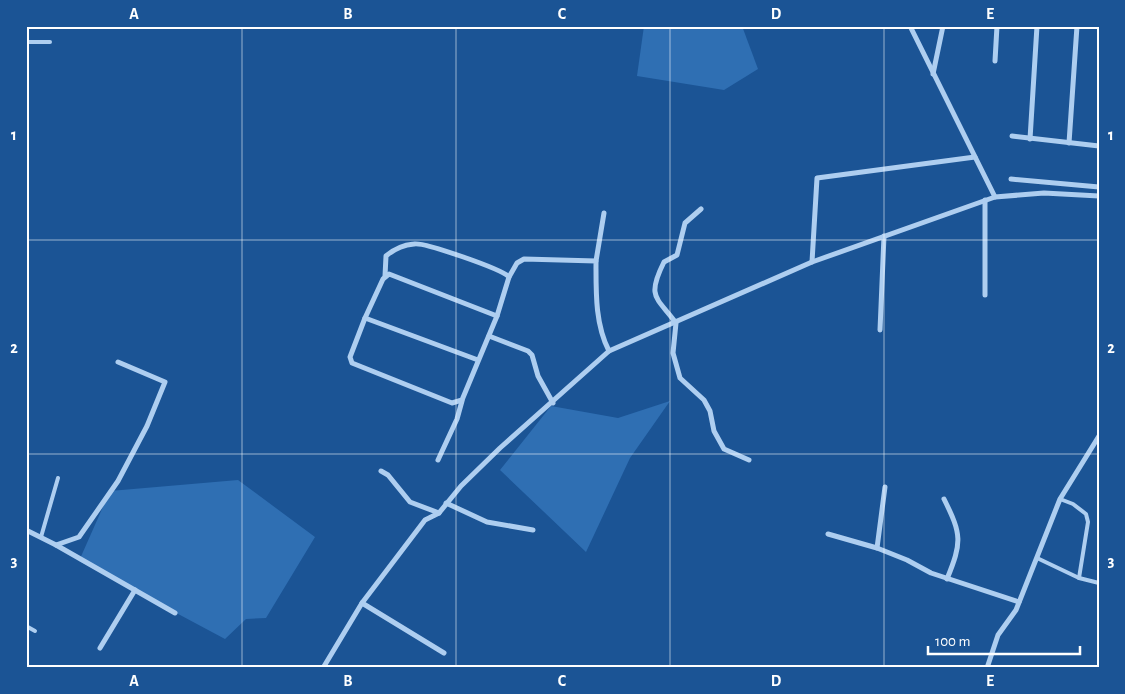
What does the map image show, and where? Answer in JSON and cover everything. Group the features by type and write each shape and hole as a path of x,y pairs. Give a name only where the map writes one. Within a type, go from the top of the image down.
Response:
{"street":[{"path":"910,26 995,196"},
{"path":"933,74 943,26"},
{"path":"995,61 997,26"},
{"path":"1030,140 1037,26"},
{"path":"1069,143 1077,26"},
{"path":"1012,136 1030,140 1099,146"},
{"path":"812,262 817,178 822,175 975,157"},
{"path":"1010,179 1099,186"},
{"path":"323,668 362,602 425,520 439,513 446,503 500,448 553,403 609,351 812,262 995,196 1044,192 1099,196"},
{"path":"985,200 985,295"},
{"path":"701,209 684,223 680,251 677,255 664,262 656,285 656,300 676,323 673,353 680,378 704,400 710,411 714,431 724,449 749,460"},
{"path":"604,213 596,261 596,304 603,339 609,351"},
{"path":"880,330 884,236"},
{"path":"462,400 452,403 352,363 350,357 364,318 385,276 386,256 404,246 415,244 440,249 509,277"},
{"path":"438,460 457,419 462,400 497,316 509,277 517,263 524,260 596,261"},
{"path":"385,276 389,274 497,316"},
{"path":"364,318 478,360"},
{"path":"489,336 528,351 532,355 538,376 553,403"},
{"path":"56,545 79,537 94,518 101,504 118,481 164,386 164,382 118,362"},
{"path":"987,668 998,635 1019,602 1060,499 1099,436"},
{"path":"381,471 388,475 410,502 439,513"},
{"path":"877,548 885,487"},
{"path":"944,499 953,516 960,539 957,554 947,579"},
{"path":"446,503 487,522 533,530"},
{"path":"26,530 175,613"},
{"path":"828,534 877,548 907,560 922,570 1019,602"},
{"path":"100,648 135,590"},
{"path":"362,602 444,653"}],"lane":[{"path":"26,42 50,42"},
{"path":"41,537 58,478"},
{"path":"1060,499 1073,504 1086,514 1088,522 1079,578"},
{"path":"1036,558 1079,578 1099,583"},
{"path":"26,626 35,630"}],"shaded area":[{"path":"644,26 742,26 758,69 724,90 637,76"},
{"path":"670,401 630,458 586,552 500,470 551,406 618,418"},
{"path":"238,480 315,537 266,618 246,619 225,639 79,561 110,491"}]}
